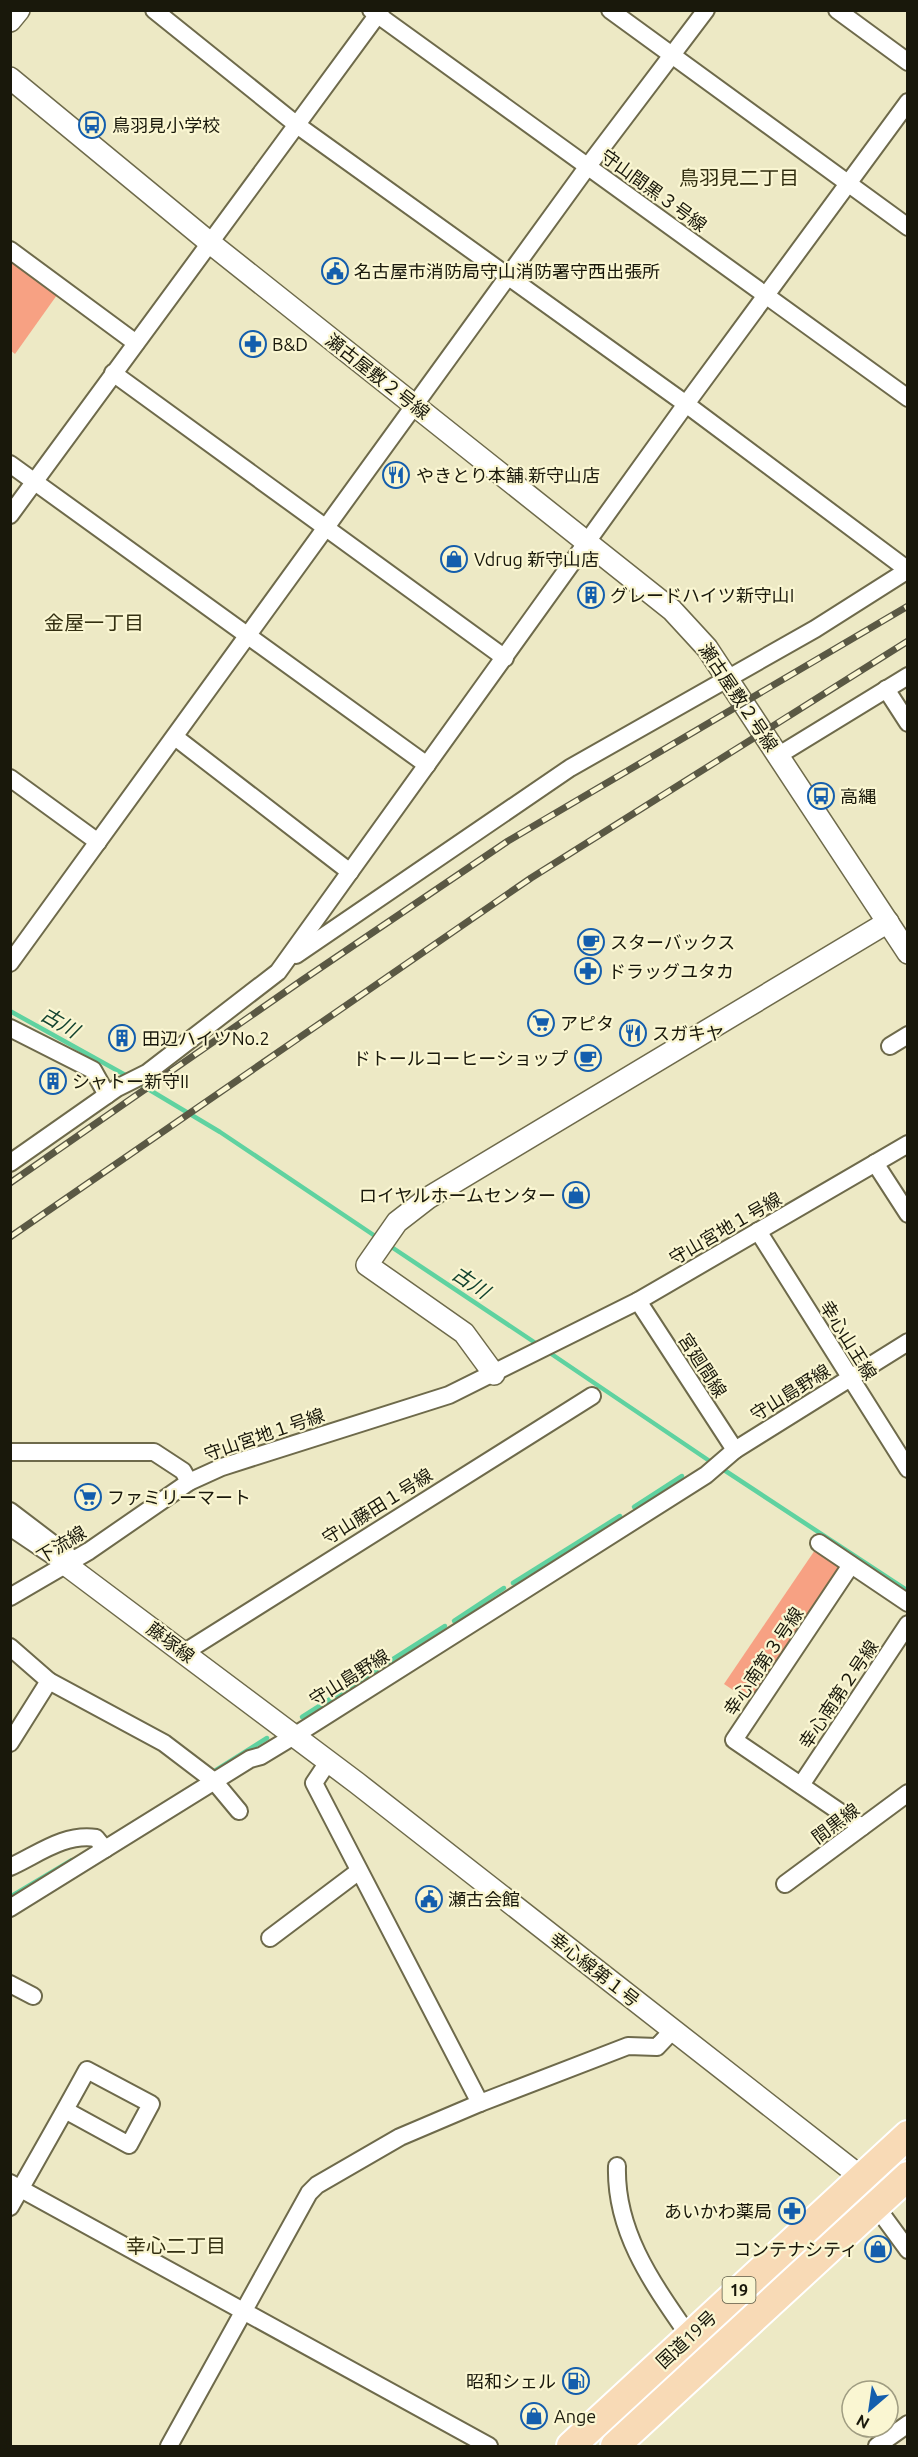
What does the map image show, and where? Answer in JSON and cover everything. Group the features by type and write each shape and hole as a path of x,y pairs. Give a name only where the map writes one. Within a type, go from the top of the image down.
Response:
{"highway":[{"name":"国道19号","path":"571,2446 908,2135"},
{"name":"国道19号","path":"615,2446 908,2176"}],"street":[{"path":"10,21 19,10"},
{"path":"154,10 297,125 686,404 908,570 816,629 727,677 570,768 285,962"},
{"path":"610,10 908,227"},
{"path":"13,956 175,737 588,166 706,10"},
{"path":"837,10 908,62"},
{"path":"10,515 208,242 297,125 376,12"},
{"name":"守山間黒３号線","path":"376,12 908,398"},
{"name":"瀬古屋敷２号線","path":"10,78 208,242 672,610 708,648 908,953"},
{"path":"10,1163 112,1092 149,1071 278,972 686,404 908,102"},
{"path":"10,250 136,342"},
{"path":"113,373 505,658"},
{"path":"10,464 427,765"},
{"path":"778,755 908,676"},
{"path":"886,689 908,723"},
{"path":"175,737 350,872"},
{"path":"10,778 98,842"},
{"path":"494,1374 464,1333 367,1265 397,1222 428,1198 888,922"},
{"path":"10,1028 93,1070 112,1092"},
{"path":"890,1046 908,1035"},
{"name":"守山宮地１号線","path":"10,1452 154,1452 183,1471 189,1482 222,1467 449,1395 638,1300 908,1144"},
{"path":"875,1163 908,1214"},
{"name":"幸心山王線","path":"758,1231 908,1469"},
{"name":"宮廻間線","path":"638,1300 731,1454"},
{"name":"守山島野線","path":"10,1908 214,1780 294,1736 708,1476 731,1454 908,1342"},
{"name":"守山藤田１号線","path":"185,1652 592,1396"},
{"name":"下流線","path":"10,1597 64,1565 189,1482"},
{"path":"10,1511 64,1565"},
{"name":"藤塚線","path":"10,1527 185,1652 328,1762"},
{"path":"10,1538 64,1565"},
{"path":"819,1543 908,1603"},
{"name":"幸心南第３号線","path":"851,1565 734,1740 862,1827"},
{"name":"幸心南第２号線","path":"801,1785 908,1624"},
{"path":"10,1647 49,1681 164,1743 214,1780 239,1811"},
{"path":"10,1743 49,1681"},
{"path":"328,1762 314,1783 480,2103"},
{"name":"幸心線第１号","path":"328,1762 861,2177"},
{"name":"間黒線","path":"785,1884 908,1793"},
{"path":"10,1867 50,1846 73,1839 96,1838 105,1849"},
{"path":"270,1938 359,1871"},
{"path":"10,1984 33,1996"},
{"path":"170,2446 309,2193 317,2185 400,2137 480,2103 628,2046 657,2047 673,2030"},
{"path":"10,2207 16,2186 65,2110 87,2070 151,2104 129,2145 65,2110"},
{"path":"617,2166 616,2184 627,2234 652,2284 689,2336"},
{"path":"861,2177 875,2205 908,2250"},
{"path":"16,2186 489,2446"},
{"path":"877,2446 908,2424"}],"shaded area":[{"path":"10,260 57,295 15,354 10,350"},
{"path":"815,1550 842,1568 751,1702 724,1684"}],"waterway":[{"name":"古川","path":"10,1011 129,1077"},
{"name":"古川","path":"138,1083 220,1132 378,1238"},
{"name":"古川","path":"387,1244 540,1346"},
{"name":"古川","path":"547,1351 714,1464"},
{"name":"古川","path":"721,1468 908,1591"},
{"path":"634,1507 682,1476"},
{"path":"513,1583 620,1516"},
{"path":"454,1621 504,1588"},
{"path":"302,1717 445,1626"},
{"path":"213,1772 267,1738"},
{"path":"10,1897 72,1860"}],"railway":[{"path":"10,1183 508,841 908,606"},
{"path":"10,1237 531,878 908,641"}],"place":[{"name":"鳥羽見小学校","path":"92,125"},
{"name":"名古屋市消防局守山消防署守西出張所","path":"335,271"},
{"name":"B&D","path":"253,344"},
{"name":"やきとり本舗 新守山店","path":"396,475"},
{"name":"Vdrug 新守山店","path":"454,559"},
{"name":"グレードハイツ新守山I","path":"591,595"},
{"name":"高縄","path":"821,796"},
{"name":"スターバックス","path":"591,942"},
{"name":"ドラッグユタカ","path":"588,971"},
{"name":"アピタ","path":"541,1023"},
{"name":"スガキヤ","path":"633,1033"},
{"name":"田辺ハイツNo.2","path":"122,1038"},
{"name":"ドトールコーヒーショップ","path":"588,1058"},
{"name":"シャトー新守II","path":"53,1081"},
{"name":"ロイヤルホームセンター","path":"576,1195"},
{"name":"ファミリーマート","path":"88,1497"},
{"name":"瀬古会館","path":"429,1899"},
{"name":"あいかわ薬局","path":"792,2211"},
{"name":"コンテナシティ","path":"878,2249"},
{"name":"昭和シェル","path":"576,2381"},
{"name":"Ange","path":"534,2416"}],"district":[{"name":"鳥羽見二丁目","path":"739,177"},
{"name":"金屋一丁目","path":"94,622"},
{"name":"幸心二丁目","path":"176,2245"}]}
